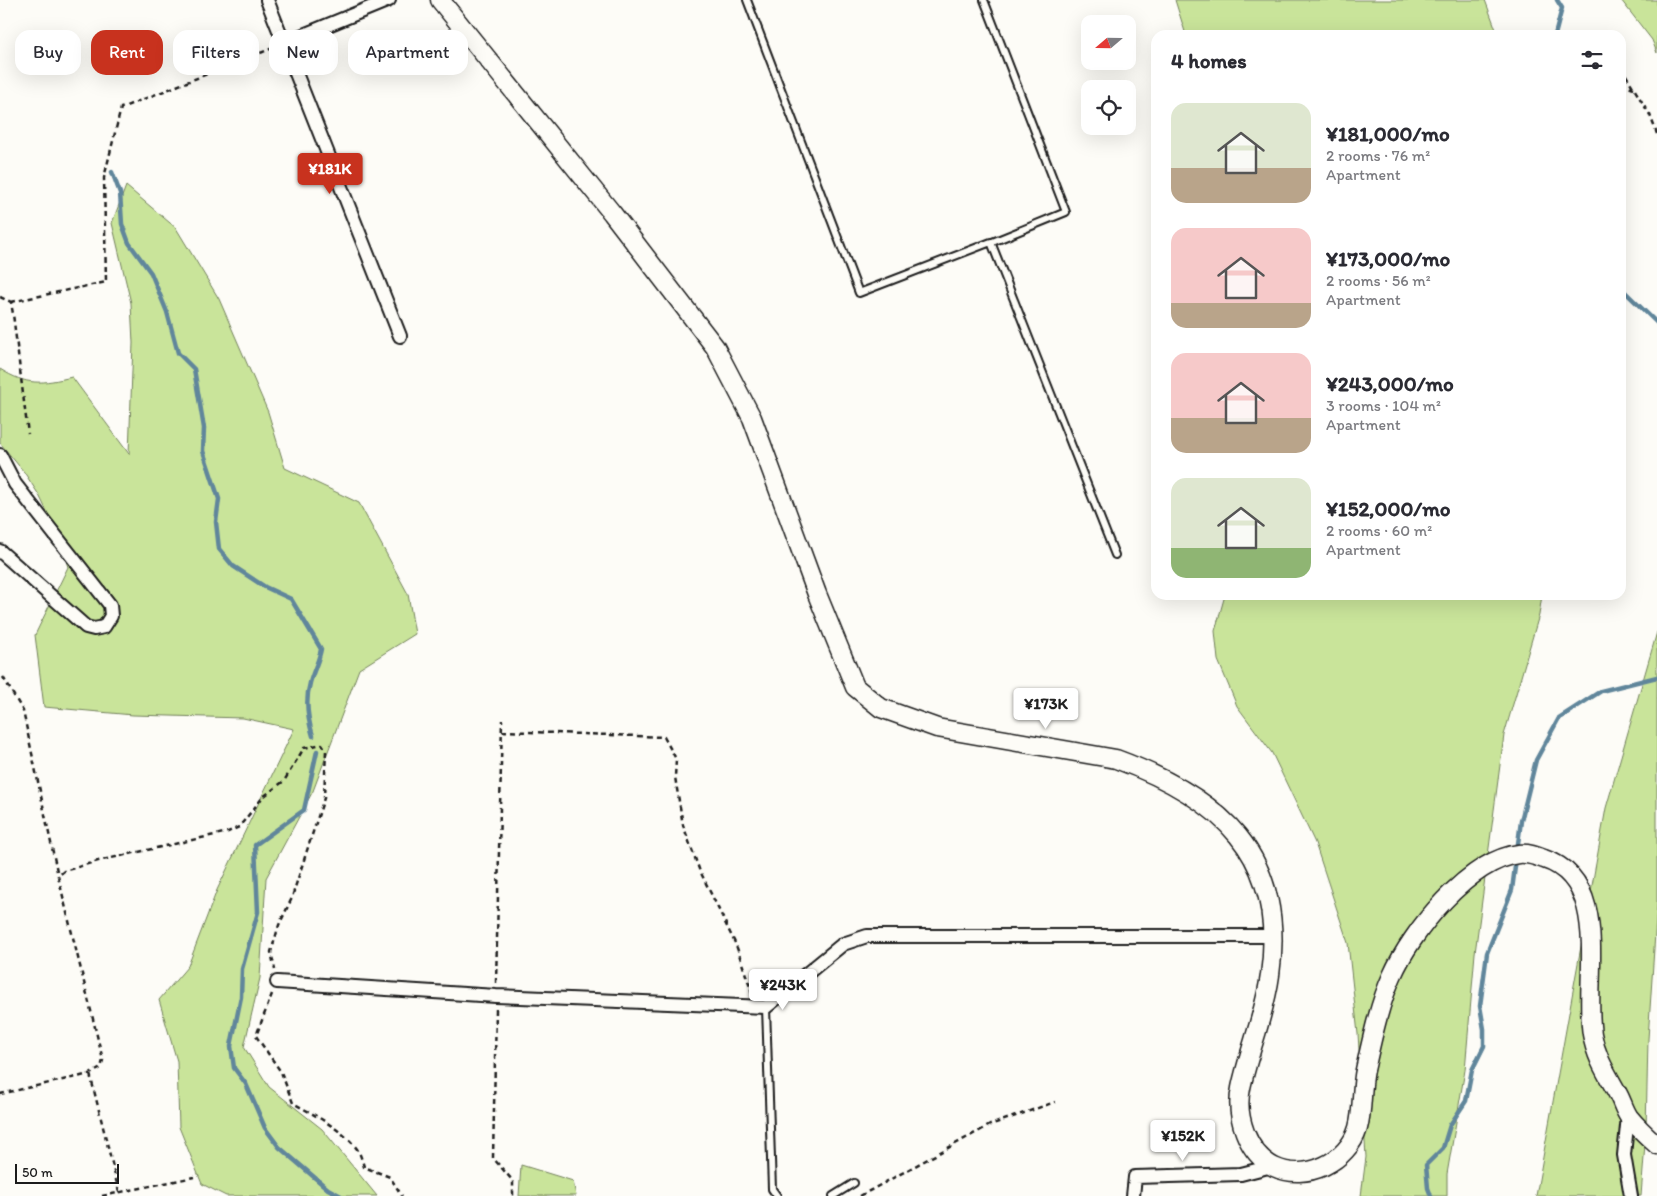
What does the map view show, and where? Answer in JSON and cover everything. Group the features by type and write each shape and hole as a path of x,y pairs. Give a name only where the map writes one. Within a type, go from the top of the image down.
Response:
{"street":[{"path":"267,0 279,30"},
{"path":"316,30 389,0"},
{"path":"440,0 612,213 715,347 752,418 817,594 855,687 881,708 936,728 1116,759 1166,779 1190,793 1222,817 1244,843 1261,874 1266,889 1270,905 1272,936 1271,972 1261,1021 1240,1090 1239,1111 1243,1130 1256,1150 1272,1166 1294,1173 1313,1171 1342,1154 1358,1130 1364,1075 1392,976 1428,919 1456,887 1482,869 1517,854 1557,863 1577,882 1586,905 1591,934 1589,1005 1592,1036 1604,1072 1628,1116 1657,1145"},
{"path":"297,75 400,336"},
{"path":"0,454 14,484 110,605 111,616 104,627 94,629 86,627 0,550"},
{"path":"277,982 496,996 766,1007 843,944 867,936 1272,936"},
{"path":"1628,1116 1624,1155 1631,1196"},
{"path":"1133,1196 1135,1177 1241,1174 1272,1166"}],"lane":[{"path":"747,0 859,293 1066,212 984,0"},
{"path":"990,243 1115,555"},
{"path":"766,1007 772,1189 777,1196"},
{"path":"832,1196 854,1183"}],"path":[{"path":"0,297 11,302 106,282 104,178 121,108 269,49"},
{"path":"1626,74 1650,115 1657,134"},
{"path":"1626,85 1635,88"},
{"path":"11,302 28,434"},
{"path":"0,1094 90,1074 100,1068 103,1060 58,876 23,711 3,677"},
{"path":"502,720 493,1158 513,1181 513,1196"},
{"path":"502,731 664,737 676,759 675,777 683,825 699,869 736,944 752,993 752,1007"},
{"path":"58,876 64,871 98,861 228,832 239,827 263,797 284,781 304,748 322,744 326,750 324,798 291,900 279,925 271,952 277,982 256,1036 281,1072 293,1104 319,1117 349,1141 359,1152 364,1167 390,1177 402,1196"},
{"path":"90,1074 119,1192"},
{"path":"860,1196 990,1125 1055,1102"},
{"path":"102,1196 194,1177"}],"green space":[{"path":"1175,0 1485,0 1496,30 1184,30"},
{"path":"1621,0 1657,0 1657,53 1652,40"},
{"path":"126,186 176,228 219,299 268,412 285,468 359,503 408,594 415,634 359,669 313,791 266,878 260,978 244,1047 269,1087 322,1129 377,1196 226,1196 202,1184 179,1127 177,1061 159,1000 188,966 217,890 294,729 243,718 133,715 44,707 35,635 68,567 55,528 39,495 24,472 0,443 0,369 18,378 35,382 72,377 129,454 133,343 131,303 112,223"},
{"path":"1224,600 1541,600 1539,615 1504,735 1475,953 1465,1070 1447,1174 1447,1196 1361,1196 1366,1157 1358,1034 1348,943 1315,843 1272,753 1237,706 1218,660 1215,631"},
{"path":"1657,632 1657,903 1648,1039 1646,1131 1641,1196 1536,1196 1606,808"},
{"path":"521,1165 573,1181 576,1196 519,1196"}],"waterway":[{"path":"1556,30 1562,8 1557,0"},
{"path":"112,172 120,193 122,224 129,243 151,273 167,312 178,353 194,369 204,428 203,451 219,499 216,522 219,549 233,566 265,587 291,599 321,649 310,683 307,703 313,736"},
{"path":"1626,293 1657,323"},
{"path":"1517,851 1521,821 1536,760 1559,718 1601,691 1657,677"},
{"path":"317,751 304,810 255,845 258,912 242,969 241,997 231,1046 234,1068 246,1084 265,1128 279,1147 328,1189 341,1196"},
{"path":"1431,1196 1428,1188 1426,1165 1443,1148 1450,1125 1466,1101 1472,1070 1484,1046 1484,1029 1480,1006 1487,953 1512,890 1516,859"}]}
